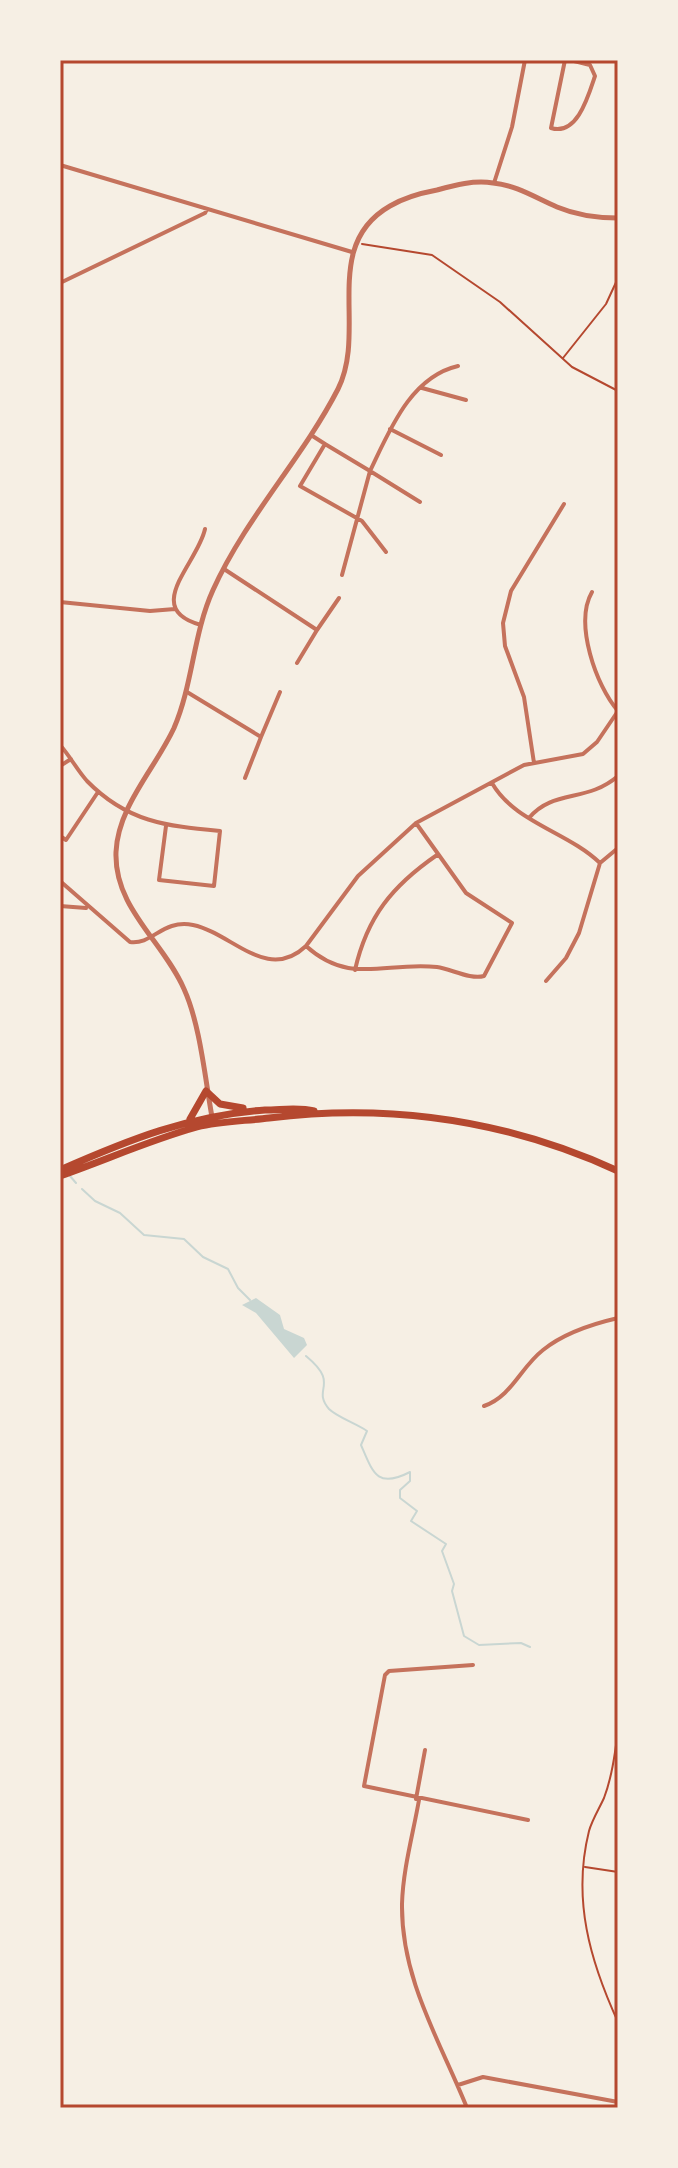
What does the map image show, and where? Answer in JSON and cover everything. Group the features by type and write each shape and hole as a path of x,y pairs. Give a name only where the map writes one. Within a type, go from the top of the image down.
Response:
{"highway":[{"path":"189,1120 206,1091 228,1107 260,1111 379,1111 464,1121 546,1143 618,1171"},
{"path":"60,1173 213,1120 260,1111"},
{"path":"60,1173 141,1135 189,1120 316,1111"}],"street":[{"path":"494,183 512,127 525,60"},
{"path":"567,60 590,65 595,76 576,118 567,129 559,130 551,128 567,60"},
{"path":"60,165 352,252"},
{"path":"213,1120 187,995 174,968 135,916 119,877 116,851 127,811 161,754 187,692 201,625 224,569 257,509 309,434 343,376 348,347 352,252 375,217 402,200 466,184 494,183 569,211 618,218"},
{"path":"60,283 207,209"},
{"path":"342,575 355,517 370,471 390,429 422,388 458,366"},
{"path":"422,388 466,400"},
{"path":"390,429 441,455"},
{"path":"309,434 420,502"},
{"path":"325,444 300,486 355,517 386,552"},
{"path":"534,763 524,697 505,646 503,623 511,591 564,504"},
{"path":"175,609 174,587 199,549 205,529"},
{"path":"224,569 317,630"},
{"path":"60,881 125,941 139,943 172,924 193,925 254,956 273,959 292,957 306,946 358,876 416,823 534,763 569,758 587,751 618,711 599,684 585,626 585,608 592,592"},
{"path":"297,663 339,598"},
{"path":"60,602 150,611 175,609 189,621 201,625"},
{"path":"187,692 261,737"},
{"path":"245,778 280,692"},
{"path":"60,745 98,791 127,811 148,822 166,826 220,831 214,886 159,880 166,826"},
{"path":"60,766 71,759"},
{"path":"529,818 547,803 591,794 618,776"},
{"path":"492,783 529,818 577,842 600,863"},
{"path":"60,836 66,840 98,791"},
{"path":"306,946 327,961 355,970 438,967 484,976 512,923 466,893 416,823"},
{"path":"546,981 566,958 579,933 600,863 618,848"},
{"path":"355,970 370,920 403,883 437,855"},
{"path":"60,906 88,908"},
{"path":"484,1406 501,1398 544,1349 590,1325 618,1318"},
{"path":"473,1665 389,1671 381,1681 364,1786 528,1820"},
{"path":"425,1750 402,1901 405,1945 413,1982 467,2108"},
{"path":"458,2085 483,2077 618,2102"}],"path":[{"path":"357,242 425,253 444,263 500,302 562,359 618,391"},
{"path":"562,359 606,304 618,278"},
{"path":"618,1731 607,1789 590,1828 584,1867 584,1926 600,1987 618,2022"},
{"path":"584,1867 618,1872"}],"shaded area":[{"path":"256,1298 280,1315 284,1329 304,1338 307,1345 294,1358 256,1313 242,1305"}],"waterway":[{"path":"70,1176 76,1183"},
{"path":"82,1189 95,1201 120,1213 144,1235 184,1239 203,1257 228,1269 238,1288 250,1300"},
{"path":"306,1356 322,1374 324,1402 329,1409 367,1431 361,1445 373,1470 390,1479 410,1472 410,1481 400,1490 400,1498 417,1511 411,1521 446,1544 442,1551 454,1584 452,1591 464,1636 479,1645 521,1643 530,1647"}]}
